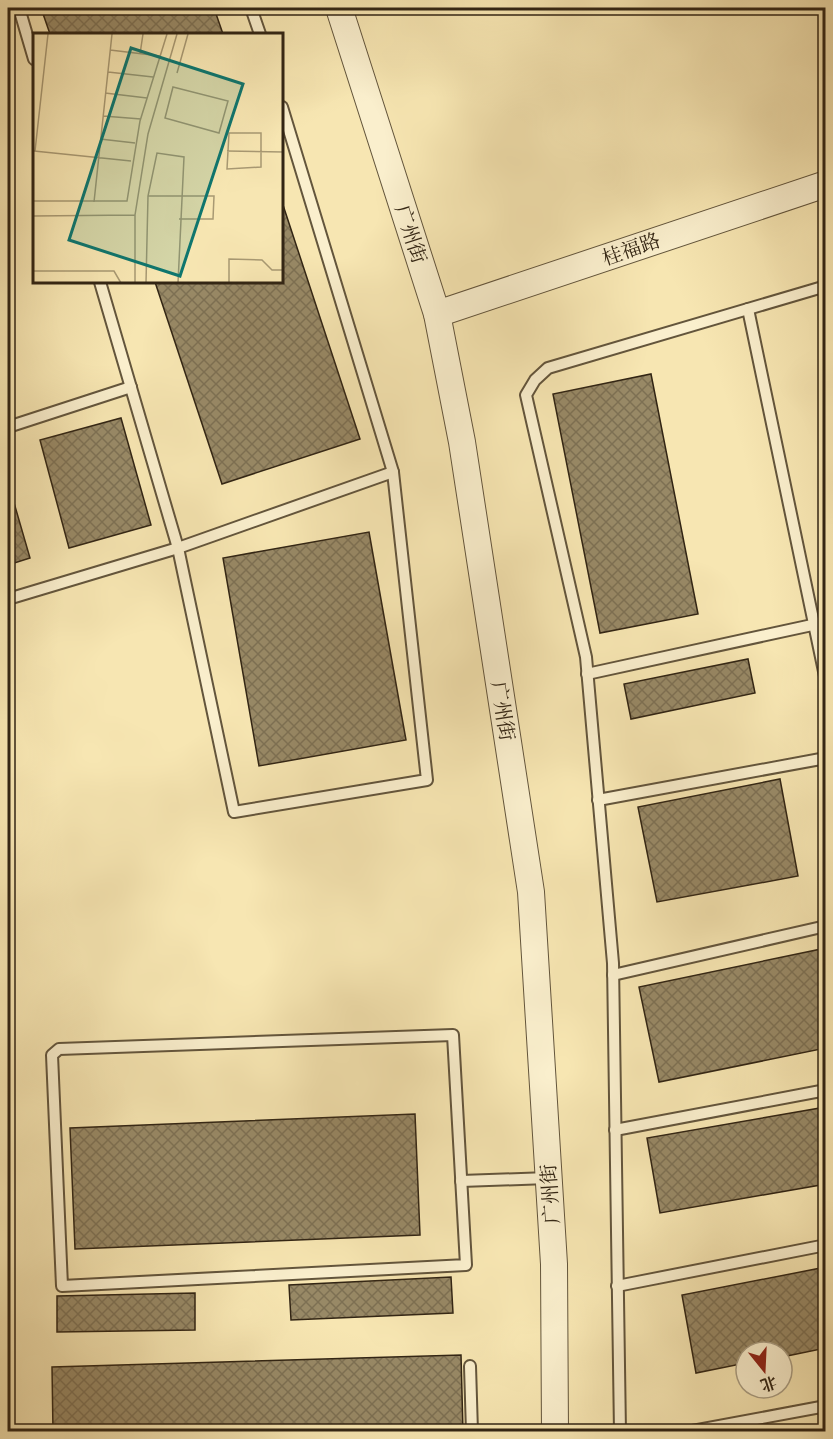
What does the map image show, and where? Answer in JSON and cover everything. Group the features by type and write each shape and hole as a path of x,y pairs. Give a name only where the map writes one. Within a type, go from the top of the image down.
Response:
{"street":[{"name":"广州街","path":"339,8 436,314 462,442 531,892 554,1264 555,1431"},
{"name":"桂福路","path":"436,314 825,184"}],"lane":[{"path":"19,8 33,56"},
{"path":"251,8 260,33"},
{"path":"101,284 178,548 234,812 427,780 393,472 284,115"},
{"path":"620,1431 613,975 586,657 526,395 535,380 548,368 825,286"},
{"path":"748,309 825,681"},
{"path":"8,427 131,387"},
{"path":"8,599 178,548 393,472"},
{"path":"587,674 825,622"},
{"path":"598,800 825,758"},
{"path":"613,975 825,926"},
{"path":"453,1035 461,1181 466,1265 62,1286 51,1055 59,1049 453,1035"},
{"path":"615,1130 825,1090"},
{"path":"461,1181 549,1178"},
{"path":"617,1286 825,1245"},
{"path":"470,1366 472,1431"},
{"path":"687,1431 825,1406"},
{"path":"758,1418 761,1431"}],"building":[{"path":"41,8 214,8 223,33 50,33"},
{"path":"284,208 360,439 222,484 156,284 284,284"},
{"path":"651,374 698,614 600,633 553,394"},
{"path":"121,418 151,525 69,548 40,440"},
{"path":"8,482 30,558 8,565"},
{"path":"369,532 406,740 259,766 223,558"},
{"path":"748,659 755,693 631,719 624,684"},
{"path":"780,779 798,876 657,902 638,807"},
{"path":"826,948 826,1048 659,1082 639,987"},
{"path":"826,1107 826,1184 660,1213 647,1138"},
{"path":"415,1114 420,1235 75,1249 70,1128"},
{"path":"826,1267 826,1348 794,1355 794,1340 734,1340 734,1365 696,1373 682,1295"},
{"path":"451,1277 453,1313 291,1320 289,1285"},
{"path":"195,1293 195,1330 57,1332 57,1296"},
{"path":"461,1355 463,1432 53,1432 52,1367"}]}
